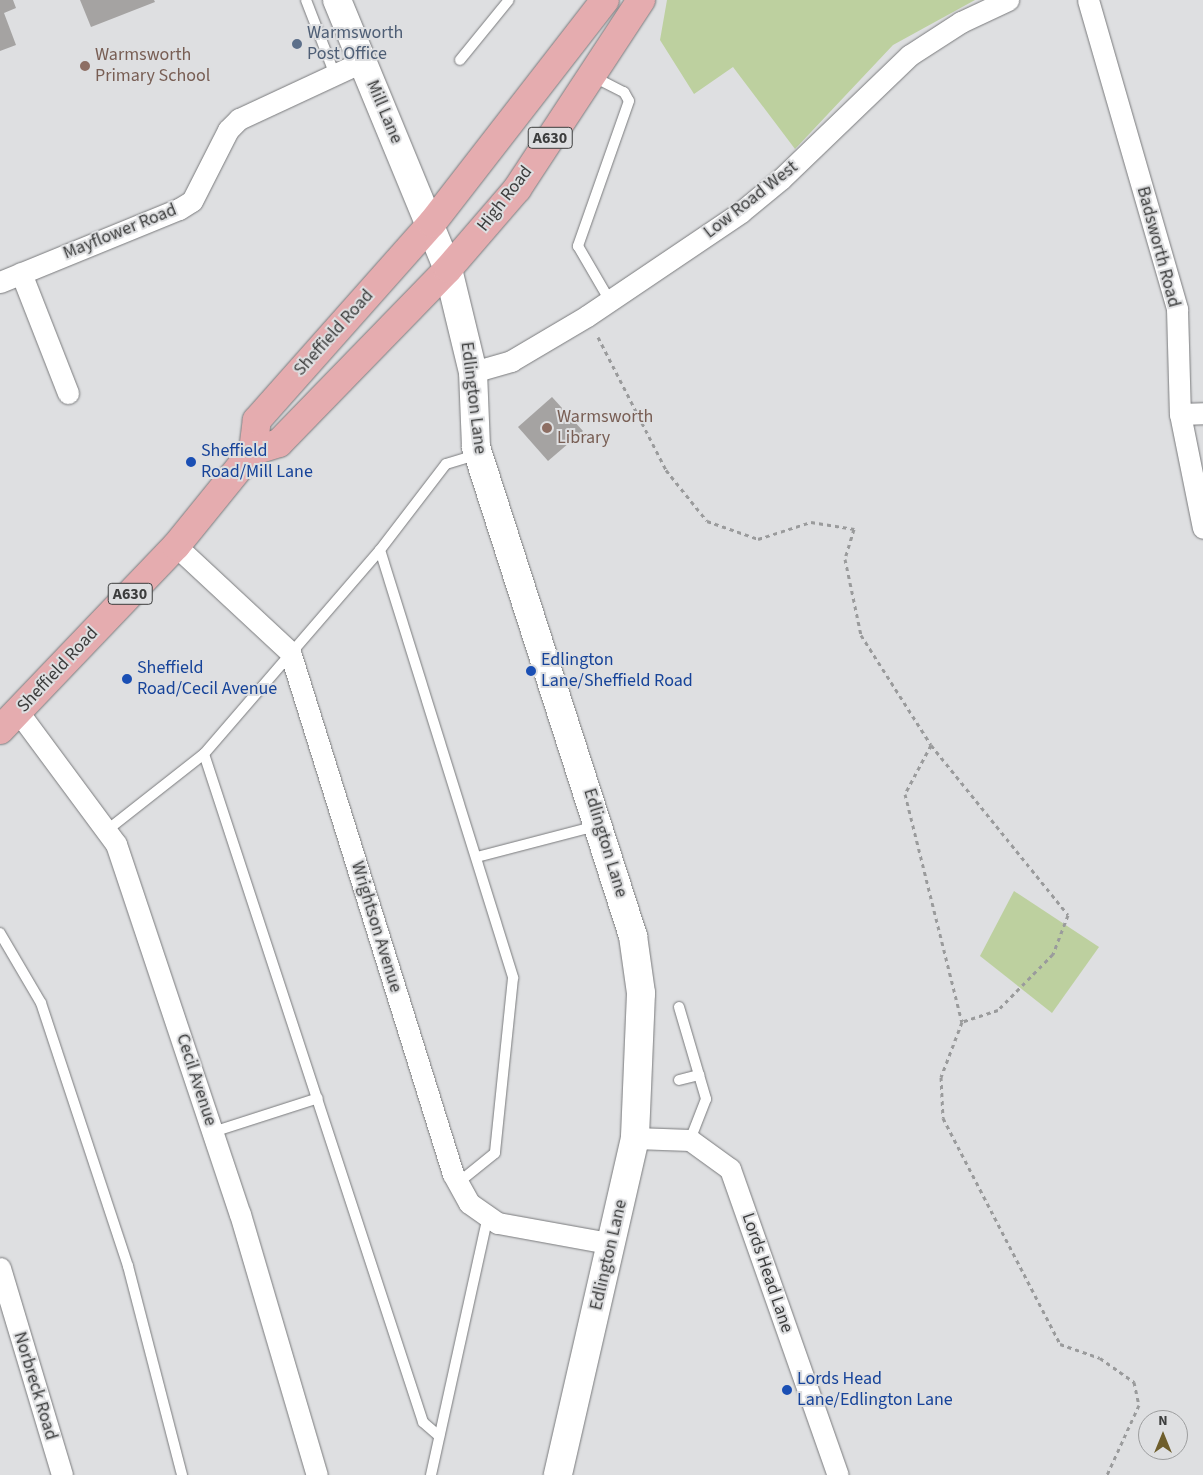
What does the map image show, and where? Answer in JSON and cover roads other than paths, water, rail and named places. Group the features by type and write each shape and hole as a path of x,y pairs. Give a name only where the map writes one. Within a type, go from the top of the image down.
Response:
{"main road":[{"name":"Mill Lane","path":"337,0 432,223"},
{"name":"High Road","path":"448,269 517,189 641,0"},
{"name":"A630","path":"432,223 597,3"},
{"name":"Edlington Lane","path":"432,223 448,269 473,372 478,454 600,825 633,936 641,993 635,1138 613,1244 558,1475"},
{"name":"Sheffield Road","path":"9,721 176,546 253,450 258,420 432,223"},
{"name":"Sheffield Road","path":"253,450 279,443 448,269"}],"street":[{"name":"Low Road West","path":"473,372 511,361 587,316 781,180 877,82 916,50 961,22 1008,0"},
{"name":"Badsworth Road","path":"1088,0 1176,309 1180,414 1203,528"},
{"name":"Mayflower Road","path":"0,282 179,209 192,201 228,130 239,119 362,62"},
{"path":"21,273 68,393"},
{"path":"1180,414 1203,413"},
{"name":"Wrightson Avenue","path":"176,546 290,652 458,1183 469,1203 498,1223 613,1244"},
{"name":"Cecil Avenue","path":"9,721 106,830 132,887 213,1132 317,1475"},
{"path":"635,1138 690,1140"},
{"name":"Lords Head Lane","path":"690,1140 730,1170 838,1475"},
{"name":"Norbreck Road","path":"0,1268 62,1475"}],"lane":[{"path":"306,0 335,75"},
{"path":"460,60 509,0"},
{"path":"591,76 624,92 629,101 578,246 610,300"},
{"path":"106,830 204,754 290,652 380,550 446,464 478,454"},
{"path":"380,550 477,857 513,978 495,1153 458,1183"},
{"path":"204,754 423,1422 440,1436"},
{"path":"477,857 600,825"},
{"path":"0,933 41,1004 128,1266 182,1475"},
{"path":"680,1007 706,1099 690,1140"},
{"path":"679,1080 699,1075"},
{"path":"213,1132 318,1098"},
{"path":"431,1475 488,1216"}],"place":[{"name":"Warmsworth Post Office","path":"297,44"},
{"name":"Warmsworth Primary School","path":"85,66"},
{"name":"Warmsworth Library","path":"547,428"},
{"name":"Sheffield Road/Mill Lane","path":"191,462"},
{"name":"Edlington Lane/Sheffield Road","path":"531,671"},
{"name":"Sheffield Road/Cecil Avenue","path":"127,679"},
{"name":"Lords Head Lane/Edlington Lane","path":"787,1390"}]}
